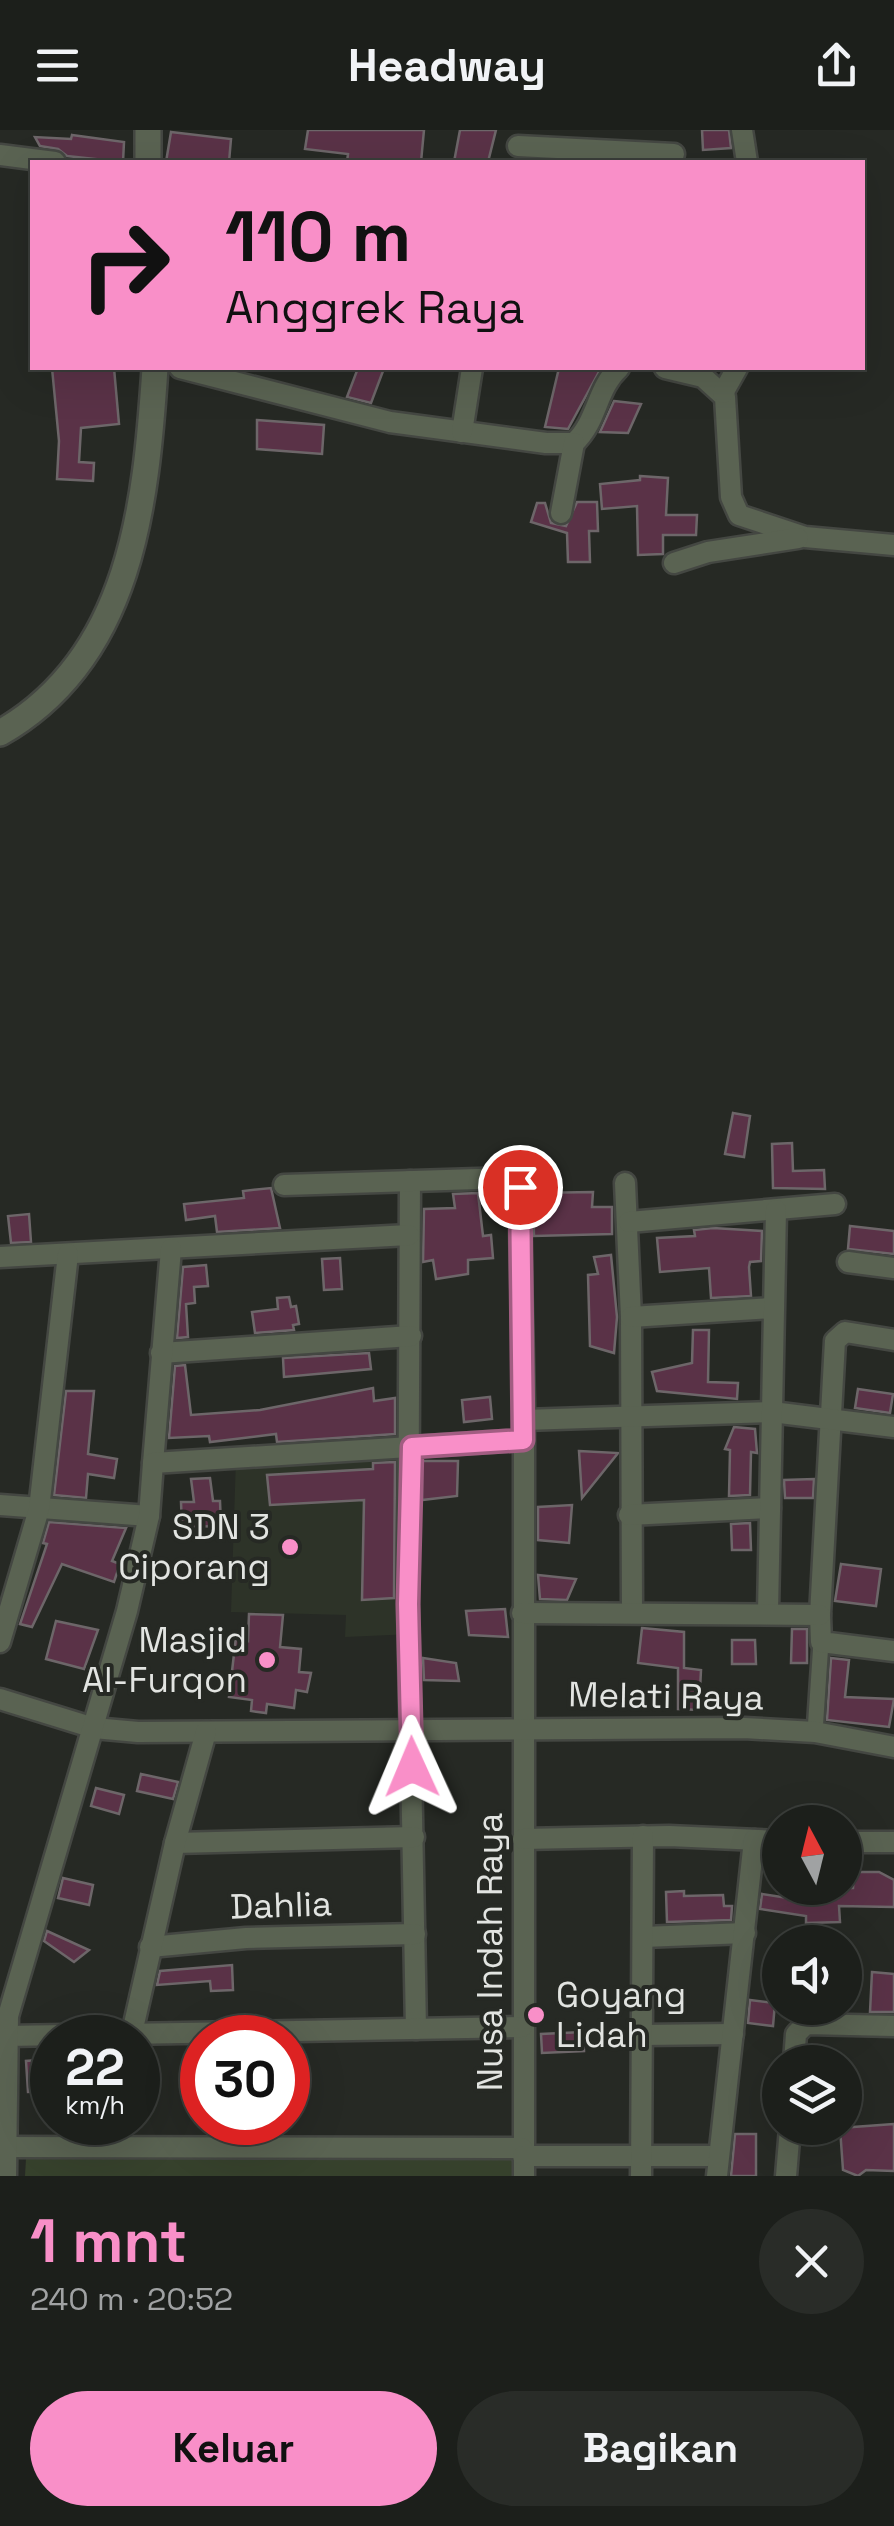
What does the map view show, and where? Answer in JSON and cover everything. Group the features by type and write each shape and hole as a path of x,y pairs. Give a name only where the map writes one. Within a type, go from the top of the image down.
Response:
{"street":[{"path":"148,130 148,160"},
{"path":"742,130 747,160"},
{"path":"517,146 674,154"},
{"path":"0,156 36,160"},
{"path":"0,733 48,696 90,648 113,609 148,470 155,370"},
{"path":"188,370 390,422 574,442"},
{"path":"462,432 472,370"},
{"path":"561,513 574,442 587,431 604,386 617,370"},
{"path":"673,370 703,377 723,393 729,407 734,511 760,525 805,536 894,545"},
{"path":"723,393 736,370"},
{"path":"674,563 708,552 805,536"},
{"name":"Nusa Indah Raya","path":"410,1181 510,1178 520,1187 524,1430 523,2160"},
{"path":"284,1185 410,1181 412,1447 408,1604 416,2029"},
{"path":"626,1183 631,1317 628,1414 632,1612"},
{"path":"629,1222 835,1204"},
{"path":"768,1612 776,1210"},
{"path":"0,1257 410,1235"},
{"path":"6,2176 5,2023 94,1728 148,1516 170,1249"},
{"path":"0,1642 39,1509 68,1254"},
{"path":"848,1262 894,1268"},
{"path":"631,1317 772,1308"},
{"path":"812,1732 821,1642 837,1336 845,1332 894,1340"},
{"path":"160,1353 411,1336"},
{"path":"154,1464 412,1447 628,1414 772,1412 894,1427"},
{"path":"0,1505 148,1516"},
{"path":"629,1514 770,1508"},
{"path":"522,1613 768,1612 820,1616"},
{"path":"821,1642 894,1650"},
{"name":"Melati Raya","path":"0,1698 94,1728 206,1732 522,1726 812,1732 894,1747"},
{"path":"136,2015 175,1843 206,1732"},
{"path":"523,1838 642,1836 762,1840"},
{"path":"641,2165 642,1836"},
{"name":"Dahlia","path":"175,1843 414,1838"},
{"path":"4,2147 718,2166 754,1840"},
{"path":"862,1842 894,1842"},
{"path":"643,1938 745,1933"},
{"name":"Dahlia","path":"150,1947 246,1938 415,1934"},
{"path":"5,2023 30,2025"},
{"path":"795,2045 796,2034 806,2024 894,2026"},
{"path":"160,2034 522,2027"},
{"path":"641,2035 734,2034"},
{"path":"786,2176 789,2145"}],"shaded area":[{"path":"413,1447 413,1634 345,1637 346,1615 231,1612 236,1458"}],"green space":[{"path":"514,2155 513,2176 25,2176 26,2158"}],"building":[{"path":"308,130 424,130 421,160 347,160 348,154 305,149"},
{"path":"460,130 496,130 488,160 454,160"},
{"path":"702,130 729,130 731,148 703,150"},
{"path":"171,132 231,139 229,160 166,160"},
{"path":"72,135 124,142 123,160 67,156 58,149 40,146 35,137 71,139"},
{"path":"52,370 114,370 119,424 81,428 79,462 94,463 93,481 57,479 59,441"},
{"path":"357,370 383,371 371,403 347,397"},
{"path":"559,370 600,370 568,429 545,427"},
{"path":"614,401 641,404 628,433 600,432"},
{"path":"257,420 324,425 322,454 257,449"},
{"path":"640,476 668,478 666,515 697,515 696,535 663,535 663,554 638,555 637,506 602,509 600,484 640,480"},
{"path":"577,502 597,502 598,531 589,531 590,562 568,562 567,533 531,522 537,503 545,503 551,523 566,526"},
{"path":"733,1113 750,1116 744,1157 725,1154"},
{"path":"792,1143 793,1171 824,1170 825,1189 773,1188 772,1144"},
{"path":"271,1188 280,1228 217,1232 215,1216 186,1220 184,1204 244,1198 243,1191"},
{"path":"593,1192 592,1207 612,1207 612,1234 534,1236 533,1193"},
{"path":"478,1193 483,1236 491,1235 493,1258 468,1260 468,1274 436,1279 433,1260 423,1262 424,1209 455,1208 453,1194"},
{"path":"29,1214 31,1242 11,1243 8,1216"},
{"path":"850,1226 894,1231 894,1254 848,1249"},
{"path":"694,1230 762,1231 761,1261 750,1262 749,1267 751,1296 711,1298 709,1268 660,1272 657,1238 695,1236"},
{"path":"611,1255 617,1317 614,1353 590,1346 588,1275 598,1274 594,1257"},
{"path":"340,1258 342,1289 324,1290 322,1259"},
{"path":"206,1265 208,1286 194,1287 195,1303 186,1304 188,1337 177,1338 183,1267"},
{"path":"289,1297 291,1307 296,1306 299,1324 293,1325 294,1330 255,1333 252,1312 278,1309 277,1298"},
{"path":"693,1330 709,1330 708,1382 738,1383 737,1399 657,1391 652,1372 692,1363"},
{"path":"369,1353 371,1369 284,1377 283,1358"},
{"path":"185,1365 191,1415 260,1410 373,1388 374,1401 395,1398 395,1434 277,1442 276,1434 210,1442 209,1436 169,1438 175,1366"},
{"path":"858,1389 893,1394 890,1413 855,1408"},
{"path":"66,1391 94,1391 88,1454 117,1459 114,1478 88,1474 86,1498 54,1495"},
{"path":"490,1397 492,1419 464,1422 462,1400"},
{"path":"734,1427 755,1429 757,1453 751,1452 750,1495 729,1496 730,1450 725,1449"},
{"path":"579,1451 618,1453 582,1498"},
{"path":"422,1461 458,1461 457,1496 422,1500"},
{"path":"395,1462 394,1598 362,1600 364,1500 270,1505 267,1475 373,1469 373,1463"},
{"path":"210,1478 213,1501 220,1501 221,1526 182,1527 181,1502 194,1502 191,1479"},
{"path":"814,1479 813,1498 785,1498 784,1480"},
{"path":"572,1505 569,1543 538,1540 538,1507"},
{"path":"49,1522 126,1528 112,1561 120,1564 114,1582 62,1564 32,1627 20,1624 47,1544 43,1543"},
{"path":"750,1523 751,1550 732,1550 731,1524"},
{"path":"841,1564 881,1569 876,1606 835,1601"},
{"path":"538,1575 576,1579 567,1600 540,1599"},
{"path":"505,1609 508,1637 469,1635 466,1611"},
{"name":"Masjid Al-Furqon","path":"249,1614 283,1615 280,1647 301,1649 299,1672 311,1673 307,1692 296,1690 294,1708 267,1704 266,1713 251,1711 252,1700 229,1697 236,1637 248,1641"},
{"path":"56,1621 98,1630 84,1669 46,1659"},
{"path":"642,1628 684,1632 684,1668 701,1670 699,1710 678,1709 678,1668 638,1663"},
{"path":"792,1629 807,1629 807,1663 791,1663"},
{"path":"732,1640 755,1640 756,1664 732,1664"},
{"path":"423,1658 456,1663 459,1681 424,1680"},
{"path":"831,1658 849,1660 845,1697 894,1699 889,1727 827,1720"},
{"path":"141,1774 178,1782 173,1799 137,1791"},
{"path":"96,1788 124,1795 119,1814 91,1806"},
{"path":"862,1872 879,1872 894,1880 894,1907 839,1906 840,1922 806,1923 806,1916 760,1909 762,1894 762,1905 862,1905"},
{"path":"63,1878 93,1885 89,1905 58,1898"},
{"path":"684,1891 684,1896 723,1895 724,1906 732,1906 731,1920 667,1922 666,1892"},
{"path":"47,1931 89,1950 74,1962 44,1941"},
{"path":"232,1965 233,1990 211,1991 210,1981 157,1985 160,1971"},
{"path":"872,1972 894,1974 894,2012 870,2012"},
{"path":"750,2000 762,2001 762,2025 748,2023"},
{"path":"583,2032 584,2051 542,2053 541,2034"},
{"path":"26,2061 30,2061 30,2092 28,2092"},
{"path":"894,2124 894,2171 866,2170 858,2176 843,2170 841,2145 862,2145 862,2126"},
{"path":"735,2134 756,2134 756,2176 731,2176"}],"place":[{"name":"SDN 3 Ciporang","path":"290,1547"},
{"name":"Masjid Al-Furqon","path":"267,1660"},
{"name":"Goyang Lidah","path":"536,2015"}],"route":[{"path":"412,1767 408,1604 412,1447 523,1440 520,1187"}]}
